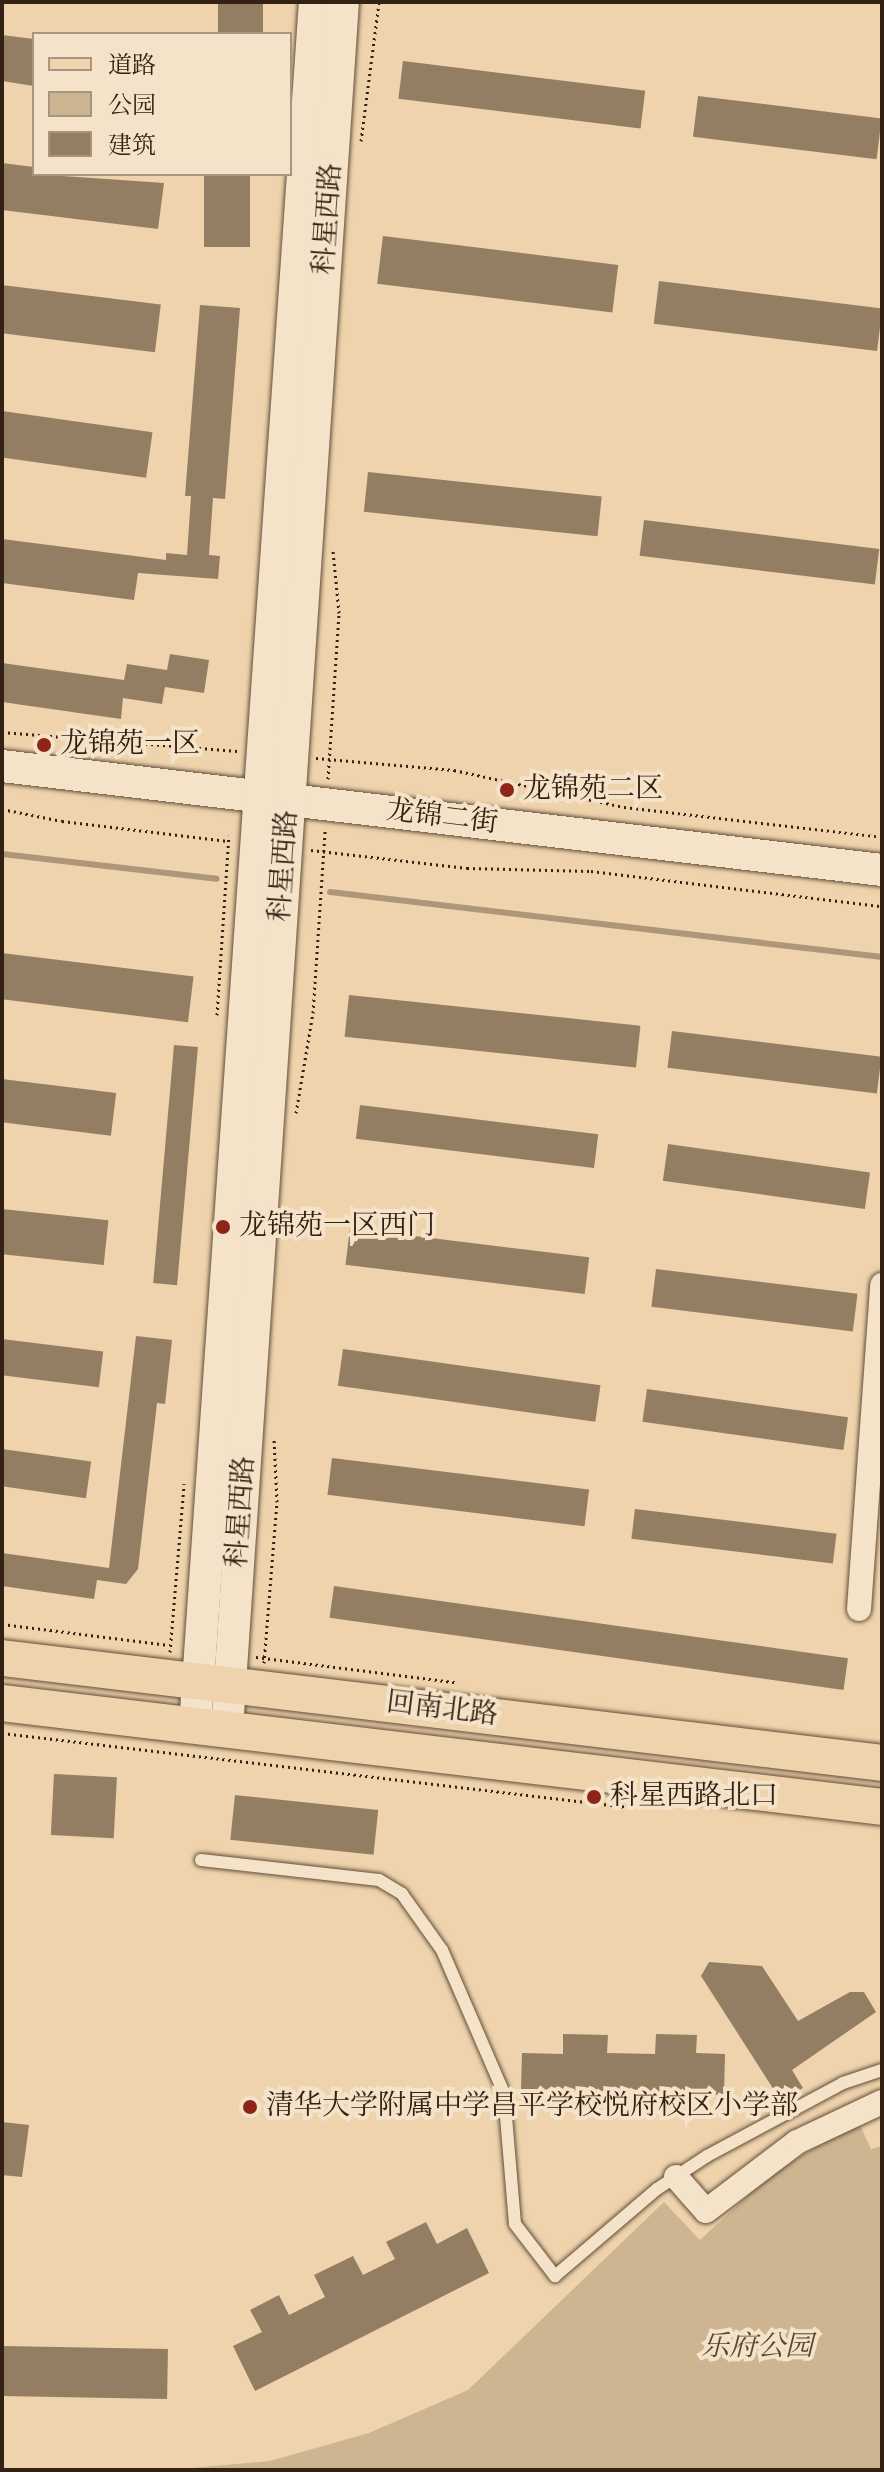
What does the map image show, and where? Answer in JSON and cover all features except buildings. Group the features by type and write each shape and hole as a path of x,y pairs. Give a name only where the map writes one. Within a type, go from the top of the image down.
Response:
{"main road":[{"name":"回南北路","path":"2,1658 882,1763"},
{"name":"回南北路","path":"2,1703 882,1807"}],"street":[{"name":"科星西路","path":"278,755 315,2"},
{"name":"科星西路","path":"211,1728 278,755 343,2"},
{"name":"龙锦二街","path":"2,766 882,870"},
{"path":"859,1609 882,1285"},
{"path":"676,2177 706,2211 797,2142 882,2102"}],"lane":[{"path":"201,1860 379,1880 402,1894 442,1950 504,2093 515,2224 555,2276 676,2177 797,2107 882,2070"}],"path":[{"path":"2,732 454,770 624,807 882,837"},
{"path":"2,809 62,821 467,868 591,871 882,906"},
{"path":"2,1624 122,1639"},
{"path":"2,1733 641,1808"}],"green space":[{"name":"乐府公园","path":"858,2121 871,2149 882,2146 882,2470 169,2470 270,2461 369,2433 468,2390 664,2202 700,2240 769,2176"}],"waterway":[{"path":"2,854 217,879"},
{"path":"330,892 882,957"}],"place":[{"name":"龙锦苑一区","path":"44,745"},
{"name":"龙锦苑二区","path":"507,790"},
{"name":"龙锦苑一区西门","path":"223,1227"},
{"name":"科星西路北口","path":"594,1797"},
{"name":"清华大学附属中学昌平学校悦府校区小学部","path":"250,2107"}]}
